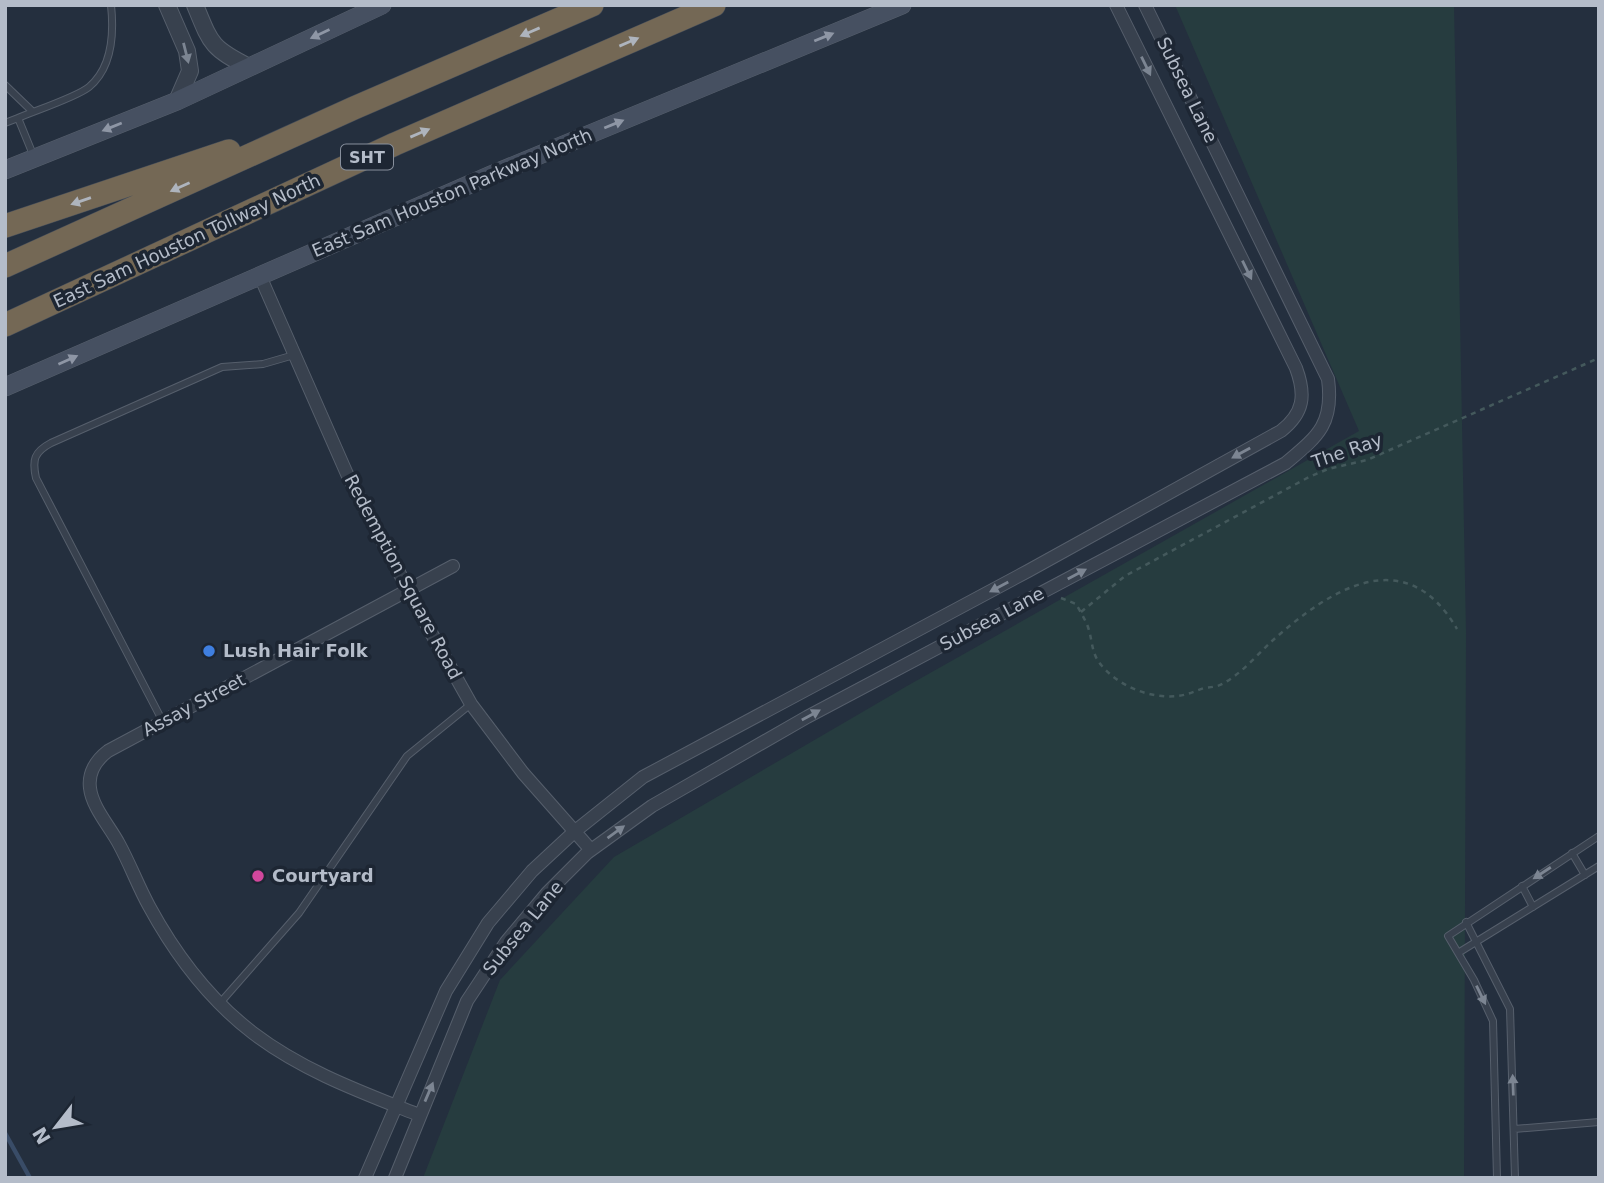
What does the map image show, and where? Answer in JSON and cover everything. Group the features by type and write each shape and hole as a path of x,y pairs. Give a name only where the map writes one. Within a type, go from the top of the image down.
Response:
{"highway":[{"path":"5,266 354,108 592,5"},
{"name":"East Sam Houston Tollway North","path":"12,323 382,150 714,5"},
{"path":"5,226 354,108"}],"main road":[{"path":"5,170 177,101 382,5"},
{"name":"East Sam Houston Parkway North","path":"5,387 491,175 902,5"}],"street":[{"path":"167,5 187,51 190,71 177,101"},
{"path":"195,5 209,38 220,52 249,67"},
{"name":"Subsea Lane","path":"365,1178 446,991 488,923 532,872 574,832 643,777 1028,571 1282,432 1294,422 1303,394 1296,368 1116,5"},
{"name":"Subsea Lane","path":"395,1178 467,1001 506,942 547,893 591,850 664,799 807,717 1286,463 1316,438 1327,416 1331,396 1328,379 1145,5"},
{"name":"Redemption Square Road","path":"260,276 343,464 471,705 523,773 591,850"},
{"name":"Assay Street","path":"220,1003 190,968 149,907 91,794 92,771 102,755 453,566"},
{"path":"220,1003 251,1032 292,1060 419,1115"}],"lane":[{"path":"5,122 88,88 102,72 113,43 111,5"},
{"path":"5,85 33,112"},
{"path":"18,118 34,159"},
{"path":"163,722 36,478 34,458 51,443 222,367 262,364 294,355"},
{"path":"220,1003 299,913 407,756 471,705"},
{"path":"1497,1178 1493,1020 1448,936 1599,836"},
{"path":"1572,853 1584,875"},
{"path":"1458,953 1599,866"},
{"path":"1521,886 1534,907"},
{"path":"1466,922 1510,1009 1515,1178"},
{"path":"1496,1125 1514,1127 1599,1122"}],"path":[{"name":"The Ray","path":"1080,612 1125,576 1309,477 1328,469 1367,460 1599,358"},
{"path":"1038,594 1068,599 1076,604 1087,626 1093,654 1099,664 1132,688 1161,696 1178,696 1226,683 1311,610 1362,583 1399,582 1423,591 1433,597 1457,629"}],"green space":[{"path":"1175,5 1454,5 1466,633 1464,1178 423,1178 500,980 614,857 907,686 1359,431"}],"waterway":[{"path":"5,1133 30,1178"}],"place":[{"name":"Lush Hair Folk","path":"209,651"},
{"name":"Courtyard","path":"258,876"}]}
